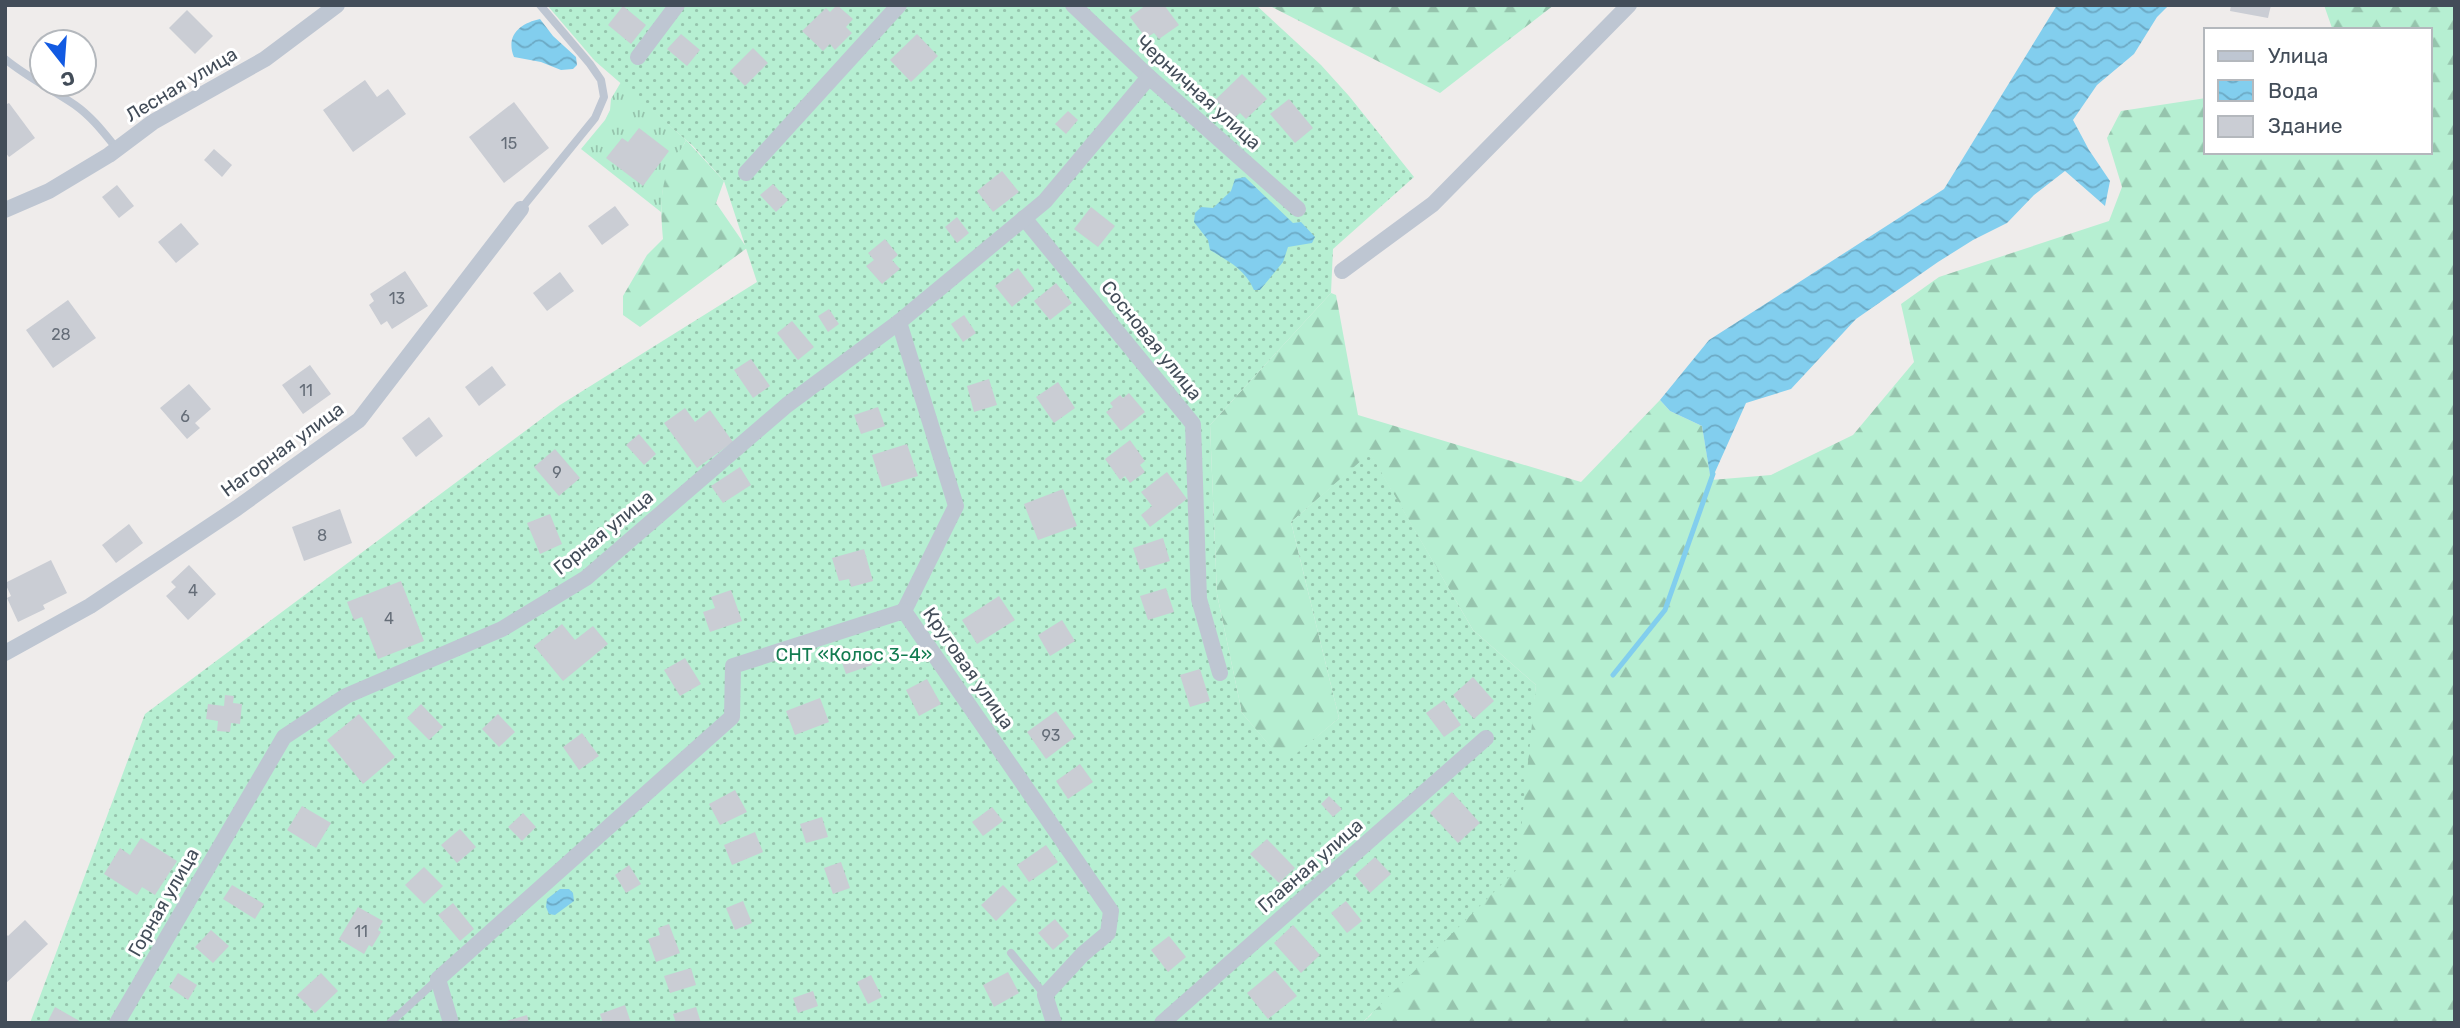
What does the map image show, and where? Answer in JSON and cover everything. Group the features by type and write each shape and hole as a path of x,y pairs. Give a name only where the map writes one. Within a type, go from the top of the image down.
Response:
{"street":[{"name":"Лесная улица","path":"5,210 49,191 117,149 153,122 265,59 337,5"},
{"path":"638,57 677,5"},
{"path":"746,173 899,5"},
{"name":"Черничная улица","path":"1073,5 1149,77 1298,209"},
{"path":"1342,271 1433,204 1629,5"},
{"name":"Горная улица","path":"117,1023 284,737 346,696 502,629 586,578 787,405 899,322 1045,201 1149,77"},
{"name":"Нагорная улица","path":"5,653 90,606 237,508 359,420 521,209"},
{"name":"Сосновая улица","path":"1024,218 1193,424 1199,599 1220,673"},
{"path":"899,322 956,506 904,611"},
{"name":"Круговая улица","path":"438,979 732,717 733,666 904,611 1111,911 1108,933 1083,954 1045,995"},
{"name":"Главная улица","path":"1162,1023 1486,738"},
{"path":"438,979 451,1023"},
{"path":"1045,995 1054,1023"}],"lane":[{"path":"521,209 595,118 604,97 601,80 596,72 540,5"},
{"path":"5,59 37,83 76,106 99,126 117,149"},
{"path":"1011,953 1045,995"},
{"path":"390,1023 438,979"}],"green space":[{"name":"СНТ «Колос 3-4»","path":"547,5 1256,5 1321,65 1414,177 1333,249 1331,293 1210,425 1217,594 1242,713 1285,763 1339,718 1291,522 1370,453 1473,630 1536,685 1517,869 1362,1023 30,1023 145,714 560,405 757,282 724,181 693,146 595,61"},
{"path":"1268,5 1554,5 1440,93"},
{"path":"2324,5 2455,5 2455,1023 1362,1023 1371,1015 1530,729 1536,685 1473,630 1370,454 1291,522 1339,718 1285,764 1242,713 1217,594 1210,425 1331,293 1336,295 1358,415 1581,482 1660,400 1670,411 1702,426 1711,480 1771,475 1853,435 1914,362 1901,304 1939,277 2109,221 2122,187 2107,138 2121,111 2204,98 2204,154 2432,154 2432,28 2332,28"},
{"path":"621,82 686,140 663,188 661,212 581,149 605,120 611,99"},
{"path":"686,140 724,181 716,203 747,248 640,327 623,315 623,296 647,255 663,239 661,212 666,176"}],"water":[{"path":"2057,5 2169,5 2157,17 2134,54 2097,85 2073,120 2110,181 2105,206 2065,171 2034,195 2007,223 1938,262 1856,319 1791,389 1746,403 1711,481 1702,426 1670,411 1660,400 1709,340 1944,189"},
{"path":"540,19 553,36 576,57 577,65 573,69 561,70 541,62 514,57 512,42 516,31"},
{"path":"1245,177 1293,223 1301,222 1315,237 1312,243 1288,247 1283,262 1260,290 1254,290 1241,271 1210,250 1208,240 1194,222 1195,213 1201,207 1213,208 1231,191 1235,179"},
{"path":"560,889 569,889 573,893 574,901 555,915 549,914 547,899"}],"building":[{"path":"837,5 853,19 846,27 852,33 835,50 830,44 823,51 802,31 826,8 830,12"},
{"path":"1146,5 1164,5 1179,25 1159,39 1154,33 1146,38 1130,17"},
{"path":"2231,5 2271,5 2268,18 2230,11"},
{"path":"623,6 646,25 631,44 608,25"},
{"path":"187,10 213,36 195,54 169,28"},
{"path":"681,34 700,50 687,66 667,49"},
{"path":"917,34 938,56 911,82 890,60"},
{"path":"753,48 768,63 745,86 730,71"},
{"path":"1242,74 1267,99 1246,119 1240,113 1234,118 1215,100"},
{"path":"365,80 377,97 388,89 406,114 353,152 323,110"},
{"path":"1289,99 1313,128 1295,143 1270,114"},
{"path":"514,102 549,148 504,183 469,137"},
{"path":"9,103 35,138 9,157 5,152 5,105"},
{"path":"1068,111 1078,120 1066,134 1055,124"},
{"path":"639,128 669,151 643,186 606,158 622,138 628,142"},
{"path":"214,149 232,165 222,177 204,160"},
{"path":"1002,171 1019,192 993,212 977,191"},
{"path":"773,184 788,200 776,212 760,195"},
{"path":"117,185 134,206 119,218 102,197"},
{"path":"615,206 629,225 602,245 588,226"},
{"path":"1091,207 1115,226 1098,247 1074,229"},
{"path":"957,217 969,233 957,243 945,227"},
{"path":"181,223 199,244 176,263 158,242"},
{"path":"885,239 898,255 892,260 900,269 882,284 866,266 874,260 868,253"},
{"path":"1018,268 1034,289 1012,307 995,286"},
{"path":"405,271 428,306 392,329 387,321 381,325 369,305 374,301 370,294"},
{"path":"560,272 574,291 547,311 533,293"},
{"path":"1056,283 1072,303 1050,320 1034,301"},
{"path":"68,300 96,338 53,368 26,330"},
{"path":"829,309 839,324 828,332 818,316"},
{"path":"964,315 976,333 963,342 951,324"},
{"path":"792,321 814,347 798,360 777,333"},
{"path":"751,359 770,386 753,398 734,370"},
{"path":"310,365 331,394 303,414 282,385"},
{"path":"492,366 506,385 479,406 465,387"},
{"path":"989,379 997,405 974,412 967,386"},
{"path":"1058,382 1075,408 1054,423 1036,397"},
{"path":"189,384 211,409 195,423 200,428 187,439 160,408"},
{"path":"1129,393 1145,412 1121,431 1106,412 1113,407 1110,403 1120,395 1123,398"},
{"path":"878,407 885,426 861,434 854,415"},
{"path":"685,408 695,422 710,410 733,442 697,468 664,423"},
{"path":"429,417 443,436 416,457 402,438"},
{"path":"639,434 656,454 644,465 626,445"},
{"path":"1130,440 1145,461 1140,465 1145,472 1130,483 1125,476 1120,480 1105,459"},
{"path":"907,444 918,476 882,487 872,455"},
{"path":"555,449 580,478 559,496 534,467"},
{"path":"740,467 751,485 723,503 711,486"},
{"path":"1167,472 1187,499 1150,527 1141,515 1152,506 1141,492"},
{"path":"1063,489 1077,526 1038,540 1024,504"},
{"path":"340,509 352,543 304,561 292,527"},
{"path":"550,514 562,544 540,554 527,523"},
{"path":"129,524 143,543 116,563 102,545"},
{"path":"1163,538 1170,561 1140,570 1133,548"},
{"path":"864,549 873,581 851,587 849,579 839,581 832,558"},
{"path":"51,560 67,593 43,605 45,609 18,622 7,598 11,596 5,583"},
{"path":"189,565 216,594 188,620 166,596 176,587 171,582"},
{"path":"401,581 424,641 378,659 362,617 354,620 347,602"},
{"path":"1166,588 1174,612 1148,620 1140,596"},
{"path":"731,590 742,621 710,632 703,612 715,608 711,597"},
{"path":"999,596 1015,620 977,644 962,620"},
{"path":"1062,620 1075,641 1050,656 1038,635"},
{"path":"562,624 575,640 593,626 608,644 563,681 534,646"},
{"path":"866,648 872,665 846,674 840,657"},
{"path":"685,658 701,684 680,696 664,670"},
{"path":"1200,669 1210,701 1190,707 1180,675"},
{"path":"1473,677 1494,701 1474,719 1453,695"},
{"path":"927,679 941,704 919,716 906,690"},
{"path":"225,695 234,696 233,703 242,704 240,724 231,723 230,732 217,731 218,721 206,719 208,704 224,706"},
{"path":"820,698 829,722 795,735 786,711"},
{"path":"1444,700 1461,725 1444,737 1426,713"},
{"path":"421,704 443,727 429,740 407,718"},
{"path":"1056,711 1075,737 1046,759 1027,732"},
{"path":"359,714 395,757 363,784 327,740"},
{"path":"498,714 515,732 499,747 482,729"},
{"path":"582,733 599,756 579,770 563,747"},
{"path":"1080,764 1093,782 1068,799 1056,781"},
{"path":"735,790 747,812 720,825 709,804"},
{"path":"1452,792 1480,823 1458,843 1430,813"},
{"path":"1329,796 1342,809 1333,817 1321,804"},
{"path":"302,806 331,823 316,848 287,830"},
{"path":"992,807 1003,821 983,836 972,822"},
{"path":"523,813 536,827 522,841 508,827"},
{"path":"822,817 828,837 806,843 800,824"},
{"path":"460,829 476,847 457,863 441,845"},
{"path":"755,832 763,852 732,865 724,845"},
{"path":"141,838 177,861 155,895 142,887 137,895 104,874 120,848 130,855"},
{"path":"1267,839 1295,868 1279,883 1250,854"},
{"path":"1046,845 1058,862 1029,882 1017,865"},
{"path":"1375,857 1391,874 1370,893 1355,875"},
{"path":"841,862 850,888 833,894 824,868"},
{"path":"629,865 641,884 626,893 615,875"},
{"path":"424,867 443,886 424,904 405,885"},
{"path":"232,885 264,904 255,919 223,899"},
{"path":"1003,885 1017,900 996,921 981,905"},
{"path":"743,901 752,923 735,930 726,908"},
{"path":"1346,901 1362,921 1347,933 1331,913"},
{"path":"453,903 474,929 460,941 438,915"},
{"path":"358,907 383,921 378,930 381,932 364,954 339,939"},
{"path":"1055,919 1069,936 1053,950 1038,933"},
{"path":"25,920 48,944 5,984 5,933 8,936"},
{"path":"669,924 680,953 656,962 648,939 660,935 658,928"},
{"path":"1293,925 1320,955 1301,973 1274,943"},
{"path":"211,930 229,946 213,963 195,947"},
{"path":"1169,936 1186,957 1168,972 1151,950"},
{"path":"691,968 696,985 670,993 664,976"},
{"path":"1275,970 1297,996 1268,1019 1247,993"},
{"path":"1008,972 1019,993 994,1007 983,985"},
{"path":"178,973 197,985 188,1000 169,987"},
{"path":"321,973 338,991 315,1013 297,995"},
{"path":"871,975 882,997 868,1004 857,982"},
{"path":"813,991 818,1006 798,1013 793,998"},
{"path":"625,1005 631,1023 603,1023 600,1014"},
{"path":"55,1007 83,1023 47,1023"},
{"path":"696,1007 701,1023 676,1023 673,1014"},
{"path":"527,1015 529,1023 503,1023 503,1022"}],"waterway":[{"path":"1613,675 1665,610 1713,474"}]}
